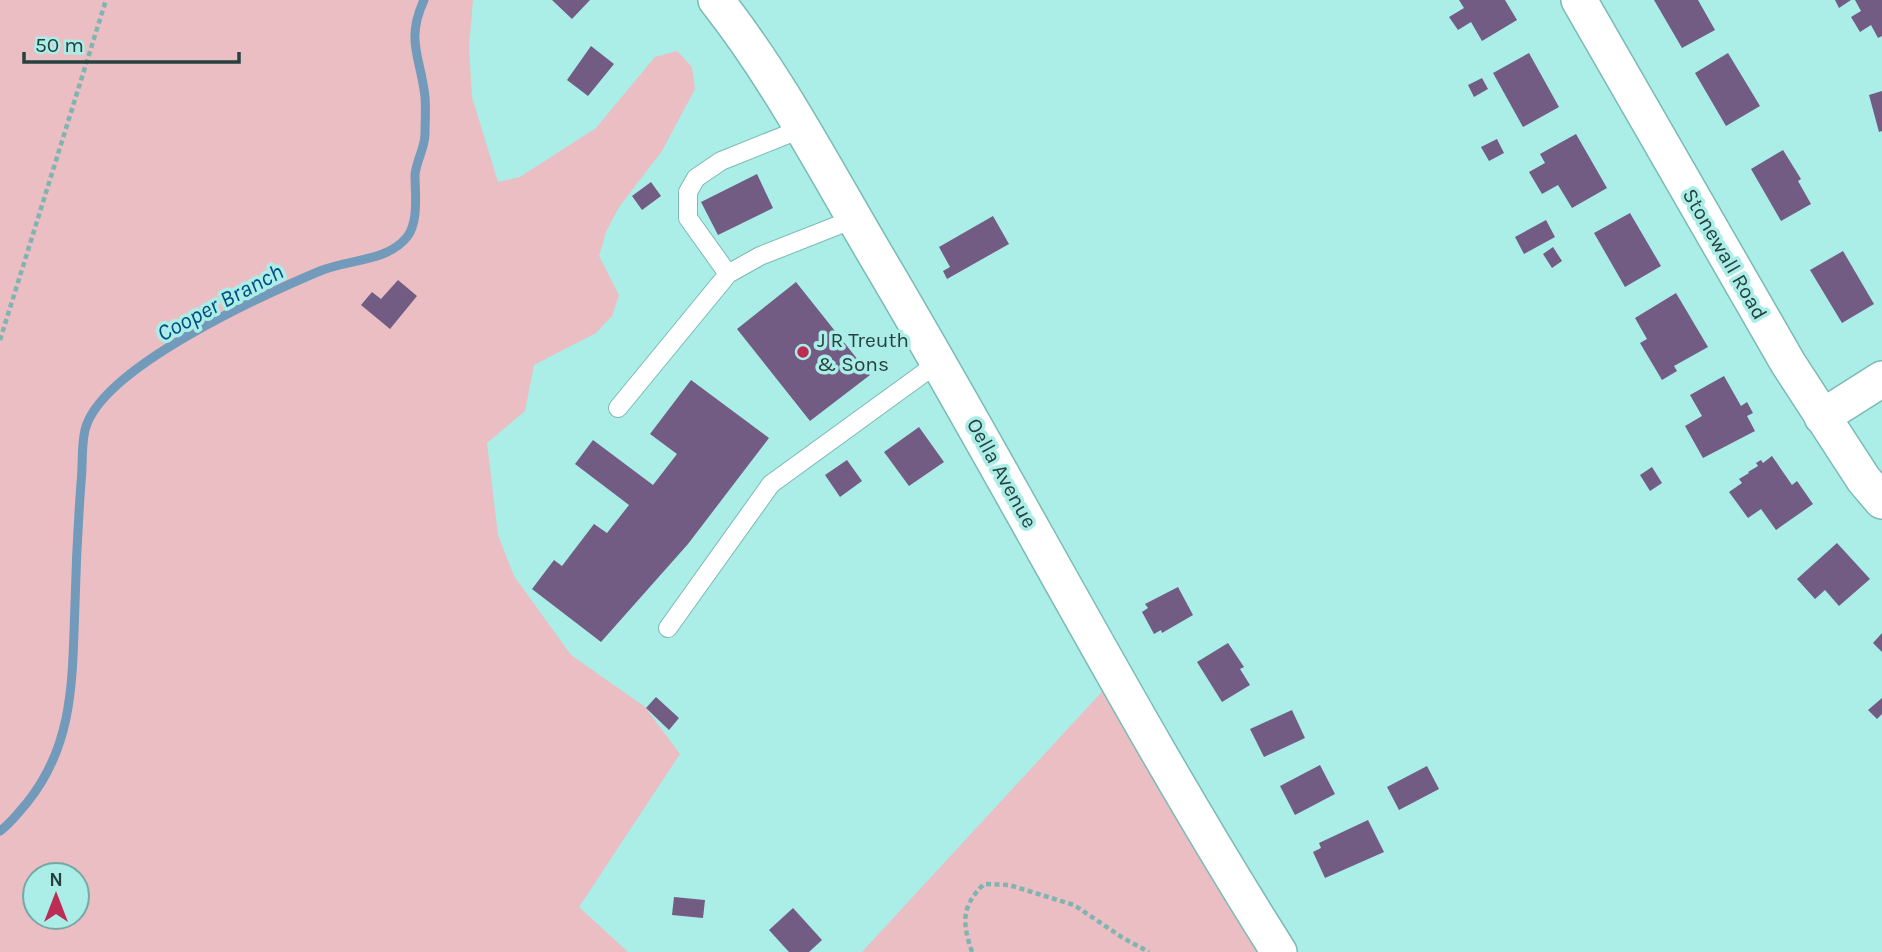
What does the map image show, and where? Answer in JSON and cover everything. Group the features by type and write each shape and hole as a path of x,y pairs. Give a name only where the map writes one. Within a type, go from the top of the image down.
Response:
{"street":[{"name":"Oella Avenue","path":"716,0 757,57 939,362 1222,863 1279,952"},
{"name":"Stonewall Road","path":"1579,0 1822,417 1864,480 1882,501"},
{"path":"1822,417 1882,379"}],"lane":[{"path":"728,274 688,218 688,192 696,178 721,161 801,129"},
{"path":"618,408 728,274 760,256 854,219"},
{"path":"668,628 771,484 939,362"}],"path":[{"path":"0,340 106,0"},
{"path":"972,952 964,929 970,899 984,884 1009,886 1074,905 1149,952"}],"shaded area":[{"path":"0,0 473,0 469,47 472,97 498,182 520,177 596,128 655,57 677,51 692,67 695,89 662,151 619,207 606,232 599,256 619,295 612,316 596,333 534,365 525,411 487,443 498,535 514,576 571,655 645,707 680,754 579,907 628,952 0,952"},
{"path":"1110,683 1267,952 862,952"}],"building":[{"path":"552,0 590,0 572,19"},
{"path":"1459,0 1505,0 1517,20 1482,41 1471,22 1458,30 1449,17 1464,8"},
{"path":"1654,0 1698,0 1715,30 1682,48"},
{"path":"1835,0 1851,0 1839,8"},
{"path":"1855,0 1882,0 1882,36 1878,38 1871,25 1860,32 1851,17 1861,11"},
{"path":"591,46 614,64 588,96 567,80"},
{"path":"1529,53 1559,107 1523,127 1493,73"},
{"path":"1728,53 1760,106 1726,126 1695,73"},
{"path":"1482,78 1488,89 1474,97 1468,85"},
{"path":"1882,91 1882,131 1879,132 1869,95"},
{"path":"1576,134 1607,188 1572,208 1558,185 1542,194 1529,172 1545,163 1540,154"},
{"path":"1497,139 1504,153 1489,161 1481,147"},
{"path":"1783,150 1801,179 1798,181 1811,204 1781,221 1751,169"},
{"path":"757,174 773,208 718,235 701,202"},
{"path":"651,182 661,196 642,210 632,196"},
{"path":"1630,213 1661,266 1625,287 1594,233"},
{"path":"993,216 1009,244 947,279 943,271 950,267 939,247"},
{"path":"1546,220 1555,237 1524,254 1515,237"},
{"path":"1553,247 1562,261 1552,268 1543,254"},
{"path":"1843,251 1874,304 1842,323 1810,270"},
{"path":"398,280 417,296 390,329 361,305 372,292 381,299"},
{"name":"J R Treuth & Sons","path":"796,282 870,375 810,421 737,329"},
{"path":"1676,293 1708,347 1674,366 1677,371 1662,380 1640,343 1647,339 1635,318"},
{"path":"1724,376 1741,406 1747,402 1753,413 1747,416 1755,431 1703,458 1685,426 1702,416 1690,395"},
{"path":"691,380 769,438 688,544 601,642 532,589 554,560 562,566 594,524 607,533 629,505 575,464 593,440 653,485 677,454 650,434"},
{"path":"919,427 944,462 909,486 884,452"},
{"path":"1772,456 1792,485 1797,481 1813,504 1776,530 1761,509 1748,518 1729,492 1742,483 1739,479 1758,466 1756,463 1761,460 1763,463"},
{"path":"847,460 862,481 840,497 825,475"},
{"path":"1652,467 1662,483 1650,491 1640,475"},
{"path":"1837,543 1870,579 1839,606 1825,590 1815,599 1797,579"},
{"path":"1178,587 1193,615 1162,633 1161,630 1154,634 1142,612 1148,608 1145,604"},
{"path":"1882,633 1882,652 1873,643"},
{"path":"1228,643 1244,667 1240,669 1250,685 1222,702 1197,662"},
{"path":"656,697 679,718 669,730 646,708"},
{"path":"1882,698 1882,714 1877,719 1868,710"},
{"path":"1292,710 1305,738 1264,757 1250,729"},
{"path":"1320,765 1335,794 1295,815 1280,786"},
{"path":"1427,766 1439,789 1399,810 1387,787"},
{"path":"1368,820 1384,852 1325,878 1313,852 1321,848 1319,843"},
{"path":"674,897 705,900 703,918 672,915"},
{"path":"793,908 822,940 809,952 789,952 769,930"}],"waterway":[{"name":"Cooper Branch","path":"0,831 11,822 42,781 54,758 68,709 73,658 83,443 85,430 97,406 120,382 187,336 261,297 320,271 378,256 399,245 407,237 415,215 415,175 425,134 425,97 415,38 418,14 424,0"}],"place":[{"name":"J R Treuth & Sons","path":"803,352"}]}
